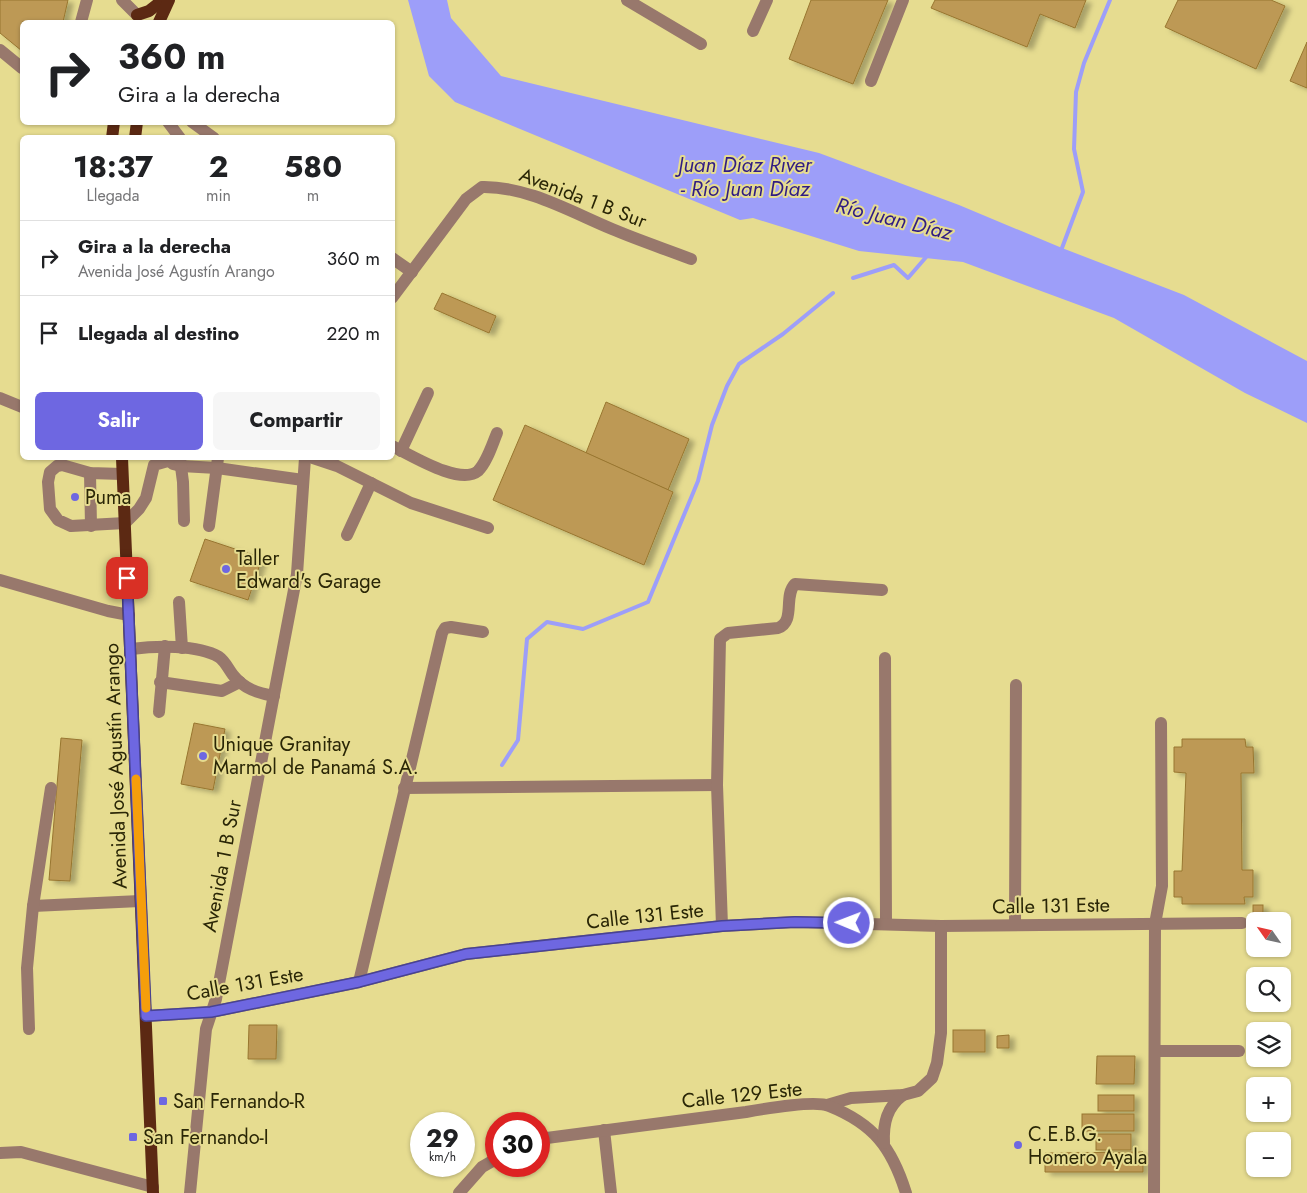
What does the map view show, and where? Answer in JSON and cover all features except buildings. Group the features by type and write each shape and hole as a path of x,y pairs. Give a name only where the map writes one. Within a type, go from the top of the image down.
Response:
{"main road":[{"path":"138,20 142,0"},
{"path":"138,20 163,0"},
{"path":"160,20 169,0"},
{"name":"Avenida José Agustín Arango","path":"122,460 153,1190"}],"street":[{"path":"82,20 87,0"},
{"path":"122,0 138,20"},
{"path":"627,0 701,44"},
{"path":"753,32 767,0"},
{"path":"871,81 903,0"},
{"path":"0,50 20,66"},
{"path":"196,125 210,135"},
{"name":"Avenida 1 B Sur","path":"395,294 466,199 482,187 508,189 529,194 621,233 691,259"},
{"path":"395,260 412,272"},
{"path":"428,393 397,448 454,475 465,477 478,471 484,463 497,433"},
{"path":"0,398 20,406"},
{"name":"Avenida 1 B Sur","path":"190,1193 206,1029 216,999 297,574 305,460"},
{"path":"319,460 337,466 411,503 488,528"},
{"path":"122,474 90,473 74,463 59,465 50,472 48,482 50,509 64,524 91,526 125,522 139,509 146,498 154,465 174,461 217,463 302,480"},
{"path":"174,461 184,521"},
{"path":"209,526 217,463"},
{"path":"90,473 91,526"},
{"path":"347,535 371,483"},
{"path":"0,580 108,611 129,615"},
{"path":"722,926 717,785 720,642 722,636 728,633 778,628 784,625 788,618 791,590 795,584 882,590"},
{"path":"179,602 182,648"},
{"path":"359,982 443,631 451,627 483,632"},
{"path":"130,649 165,646 182,648 220,658 240,682 256,692 274,696"},
{"path":"159,712 160,682 165,646"},
{"path":"885,658 886,923"},
{"path":"160,682 222,691 240,682"},
{"path":"1015,925 1016,685"},
{"path":"1154,1193 1155,924 1162,886 1161,723"},
{"path":"404,788 717,785"},
{"path":"29,1029 27,968 33,906 51,788"},
{"path":"33,906 140,901"},
{"name":"Calle 131 Este","path":"146,1016 211,1012 359,982 466,954 722,926 795,922 941,926 1242,923"},
{"path":"827,1105 851,1098 903,1095 918,1091 932,1078 937,1063 941,1033 941,926"},
{"path":"1155,1051 1239,1051"},
{"path":"884,1143 884,1131 888,1112 893,1103 903,1095"},
{"name":"Calle 129 Este","path":"550,1137 784,1106 827,1105 866,1126 884,1143 898,1167 906,1193"},
{"path":"604,1130 611,1193"},
{"path":"0,1152 21,1152 153,1190"},
{"path":"459,1193 485,1165"}],"water":[{"name":"Juan Díaz River - Río Juan Díaz","path":"408,0 447,0 451,18 501,76 819,153 959,205 1062,248 1184,295 1307,361 1307,423 1245,393 1114,318 963,262 859,251 753,218 740,220 455,102 429,76"}],"waterway":[{"path":"1062,248 1083,192 1074,149 1076,92 1084,63 1110,0"},
{"path":"853,278 894,265 908,278 927,256"},
{"path":"502,765 518,740 527,639 547,622 583,629 648,602 698,481 712,425 727,386 739,364 783,334 833,293"}],"slow traffic":[{"path":"136,779 146,1008"}],"place":[{"name":"Puma","path":"75,497"},
{"name":"Taller Edward's Garage","path":"226,569"},
{"name":"Unique Granitay Marmol de Panamá S.A.","path":"203,756"},
{"name":"San Fernando-R","path":"163,1101"},
{"name":"San Fernando-I","path":"133,1137"},
{"name":"C.E.B.G. Homero Ayala","path":"1018,1145"}],"route":[{"path":"127,578 146,1016 211,1012 359,982 466,954 722,926 795,922 849,923"}],"water label":[{"name":"Río Juan Díaz","path":"894,219"}]}
